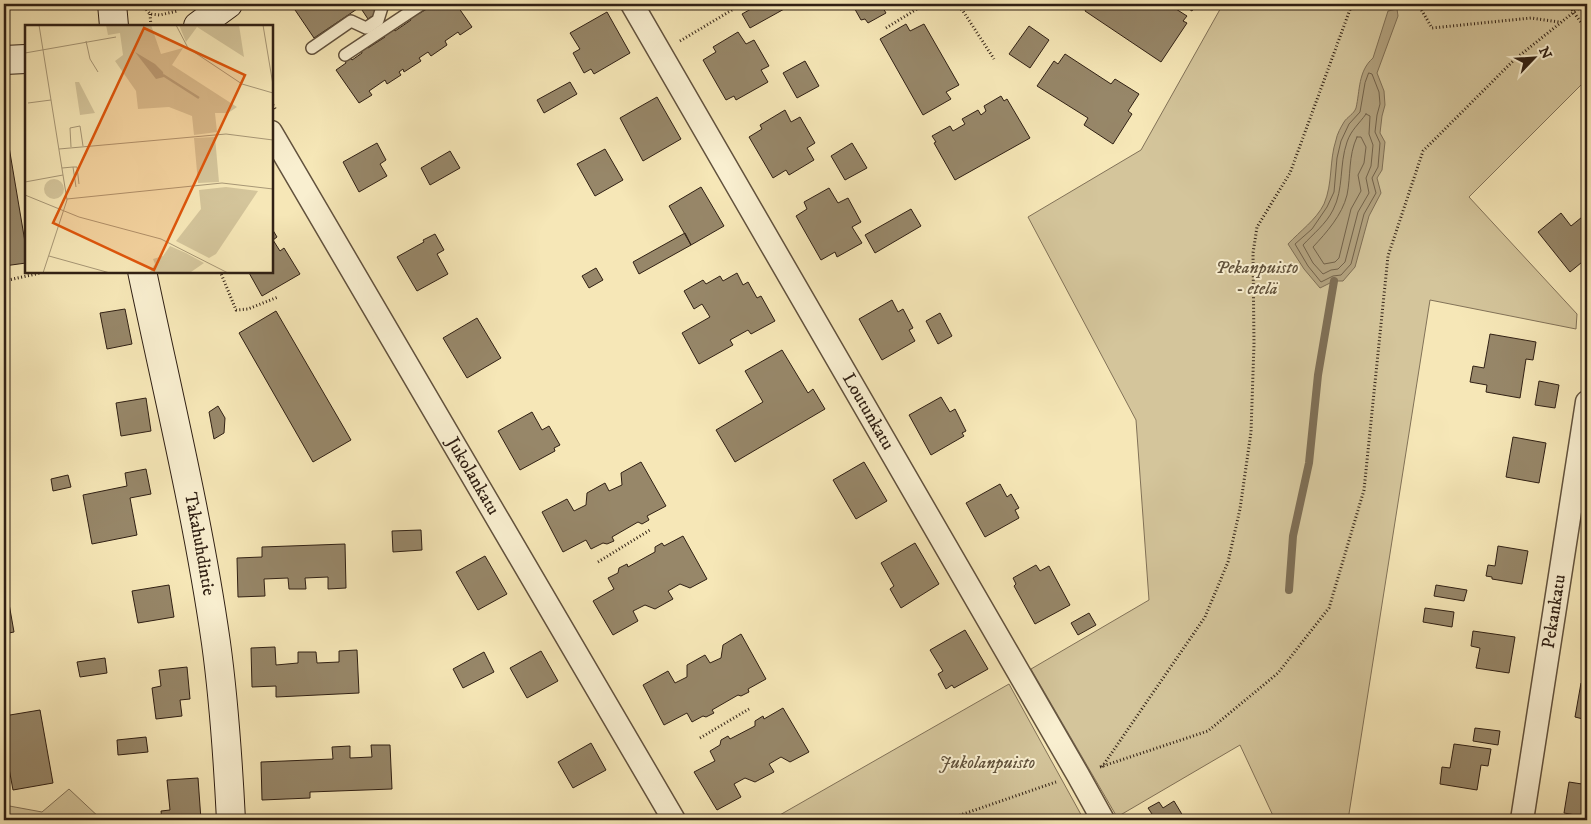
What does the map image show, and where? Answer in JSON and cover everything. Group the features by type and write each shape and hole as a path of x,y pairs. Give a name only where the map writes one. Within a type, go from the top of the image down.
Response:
{"street":[{"path":"112,4 114,25"},
{"path":"198,21 228,4"},
{"name":"Loutunkatu","path":"632,4 1103,820"},
{"path":"4,60 25,58"},
{"name":"Jukolankatu","path":"272,134 674,820"},
{"name":"Takahuhdintie","path":"142,272 179,438 216,643 231,820"},
{"name":"Pekankatu","path":"1522,820 1587,402"}],"lane":[{"path":"345,55 381,24 383,4"},
{"path":"312,48 351,21 366,28 381,24 422,4"}],"path":[{"path":"142,4 150,14 151,25"},
{"path":"660,52 742,4"},
{"path":"886,28 925,4"},
{"path":"956,4 963,11 994,60"},
{"path":"1101,767 1205,617 1228,562 1240,509 1251,432 1254,344 1253,253 1257,227 1290,173 1352,4"},
{"path":"1418,4 1432,28 1531,18 1559,22"},
{"path":"1568,4 1587,31"},
{"path":"946,820 1208,731 1278,673 1328,608 1364,490 1388,256 1423,150 1514,60 1559,22 1584,4"},
{"path":"150,14 198,21"},
{"path":"4,281 44,272"},
{"path":"220,272 236,310 248,310 278,296"},
{"path":"598,562 650,530"},
{"path":"700,738 748,709"}],"green space":[{"name":"Pekanpuisto - etelä","path":"1223,4 1587,4 1587,79 1469,197 1577,314 1576,329 1430,300 1348,820 1275,820 1240,745 1117,817 1031,669 1149,600 1136,420 1028,217 1141,150"},
{"name":"Jukolanpuisto","path":"1009,684 1084,820 771,820"},
{"path":"69,789 102,820 4,820 4,805 42,812"}],"water":[{"path":"1397,9 1398,16 1377,73 1384,91 1385,105 1380,133 1385,142 1382,170 1377,178 1381,193 1369,216 1355,267 1343,281 1334,281 1320,288 1304,269 1288,244 1321,210 1324,204 1329,188 1332,156 1337,135 1344,122 1356,108 1360,81 1368,63 1373,58 1388,11"}],"building":[{"path":"291,4 372,4 378,12 368,19 360,7 314,38"},
{"path":"435,4 456,4 472,27 460,35 458,32 445,41 447,45 431,56 428,52 419,58 421,61 404,72 403,69 399,72 401,75 387,84 385,80 369,91 372,95 359,103 336,70 346,63 345,61 350,57 352,60 362,53 361,50 367,46 368,48 385,37 383,35 393,28 395,31 411,20 409,17"},
{"path":"760,4 784,4 786,8 750,28 742,14"},
{"path":"852,4 889,4 883,8 886,13 868,23 865,19 861,20"},
{"path":"889,4 901,4 891,9"},
{"path":"1082,4 1168,4 1187,16 1183,21 1187,23 1161,62 1085,11 1087,7"},
{"path":"1181,4 1196,4 1192,11"},
{"path":"607,12 630,53 594,74 591,69 584,73 573,53 580,49 570,33"},
{"path":"906,24 910,31 924,24 959,85 946,92 951,99 923,115 880,39"},
{"path":"1029,26 1049,40 1030,68 1009,54"},
{"path":"738,32 746,44 754,40 769,66 761,70 768,82 736,100 734,96 726,100 703,60 716,52 713,47"},
{"path":"1065,54 1111,84 1115,79 1139,94 1128,111 1132,114 1113,144 1084,125 1088,118 1037,86 1054,61 1058,64"},
{"path":"805,61 819,86 797,98 783,73"},
{"path":"570,82 577,94 544,113 537,100"},
{"path":"1001,96 1004,101 1007,99 1030,138 955,180 932,136 950,126 953,131 965,124 962,119 978,110 981,115 986,111 984,106"},
{"path":"657,97 681,139 643,161 620,118"},
{"path":"785,110 791,122 800,117 815,143 807,148 814,160 789,175 786,170 773,178 749,137 762,129 760,125"},
{"path":"5,123 25,242 25,263 4,266"},
{"path":"377,143 386,160 380,164 387,176 359,192 343,162"},
{"path":"852,143 867,168 845,180 831,156"},
{"path":"605,149 623,180 595,196 577,164"},
{"path":"450,151 460,168 430,185 421,168"},
{"path":"701,187 724,226 691,245 669,206"},
{"path":"829,188 838,203 848,198 861,222 852,227 862,243 837,257 835,252 821,260 796,216 807,209 804,202"},
{"path":"911,209 921,226 875,253 865,235"},
{"path":"1561,213 1571,226 1587,213 1587,258 1570,272 1538,232"},
{"path":"272,229 277,237 273,240 280,251 284,248 300,274 262,296 249,272 272,272"},
{"path":"685,233 691,245 639,274 633,262"},
{"path":"435,234 444,250 437,254 448,274 417,291 397,257"},
{"path":"596,268 603,280 589,288 582,276"},
{"path":"737,273 743,285 748,282 757,298 761,296 775,321 751,334 748,330 730,340 733,345 699,364 682,333 710,317 702,304 694,309 684,291 703,280 706,284 720,276 723,281"},
{"path":"892,300 898,312 903,309 913,328 909,330 915,341 882,360 859,319"},
{"path":"125,309 132,344 107,349 100,313"},
{"path":"276,311 351,440 313,462 239,333"},
{"path":"940,313 952,336 938,344 926,321"},
{"path":"477,318 501,358 467,378 443,338"},
{"path":"1490,334 1536,342 1533,360 1526,359 1520,398 1486,392 1487,385 1470,382 1473,366 1484,368"},
{"path":"782,350 808,393 813,389 825,409 735,462 716,430 763,402 745,371"},
{"path":"1539,381 1559,385 1555,408 1535,405"},
{"path":"941,397 950,412 955,409 966,431 962,433 964,436 931,455 909,415"},
{"path":"146,398 151,431 121,436 116,403"},
{"path":"218,406 225,418 224,433 214,439 209,412"},
{"path":"532,412 542,430 549,426 560,445 554,448 555,451 520,470 498,431"},
{"path":"1513,437 1546,443 1539,483 1506,477"},
{"path":"641,462 666,506 647,516 649,520 642,524 638,522 612,537 614,541 607,544 603,543 591,549 586,540 563,552 542,512 567,499 574,511 586,505 587,493 605,483 609,491 622,485 621,473"},
{"path":"864,462 887,501 856,519 833,480"},
{"path":"146,469 151,494 130,498 137,535 92,544 83,495 127,486 125,473"},
{"path":"68,475 71,487 53,491 51,479"},
{"path":"1000,484 1007,497 1011,494 1019,508 1015,510 1019,518 985,537 966,503"},
{"path":"421,530 422,550 393,552 392,531"},
{"path":"683,536 707,579 690,588 680,584 668,591 673,599 655,609 645,605 633,611 638,621 613,635 593,601 614,589 608,578 618,573 619,568 627,564 628,567 655,552 655,547 662,543 664,546"},
{"path":"915,543 939,584 901,608 890,589 894,586 881,563"},
{"path":"345,544 346,588 328,589 328,577 305,578 306,589 289,589 288,578 264,579 265,596 238,597 237,558 262,557 262,547"},
{"path":"1498,546 1528,551 1522,584 1492,579 1492,577 1486,576 1488,565 1495,566"},
{"path":"485,556 507,594 478,610 456,572"},
{"path":"1036,565 1040,571 1049,566 1070,605 1035,624 1014,586 1016,584 1013,578"},
{"path":"169,585 174,617 138,623 132,591"},
{"path":"1436,585 1467,590 1464,601 1434,596"},
{"path":"4,598 8,598 14,632 4,634"},
{"path":"1425,608 1454,612 1452,627 1423,622"},
{"path":"1089,613 1096,625 1078,635 1071,623"},
{"path":"965,630 988,669 954,688 952,685 946,689 938,674 943,671 930,650"},
{"path":"1473,631 1515,637 1509,673 1476,668 1480,648 1471,646"},
{"path":"741,634 766,679 748,689 749,692 741,696 738,695 712,710 714,713 706,717 703,716 692,722 687,713 664,725 643,685 668,671 675,683 687,677 687,665 705,655 710,663 721,658 723,645"},
{"path":"275,647 276,665 298,663 298,652 316,652 317,663 339,662 339,651 357,650 359,693 276,697 276,686 252,687 251,648"},
{"path":"541,651 558,681 527,698 510,668"},
{"path":"484,652 494,672 463,688 453,669"},
{"path":"105,658 107,673 80,677 77,662"},
{"path":"187,667 190,699 180,700 182,716 156,719 152,688 161,686 159,670"},
{"path":"1581,683 1587,684 1587,720 1575,717"},
{"path":"783,708 809,752 790,762 781,757 769,764 774,772 755,782 745,778 734,784 741,797 717,810 694,772 715,761 710,751 720,745 721,740 728,736 730,739 755,726 755,721 763,716 764,719"},
{"path":"40,710 53,783 13,790 6,752 4,753 4,716"},
{"path":"1475,728 1500,731 1498,745 1473,741"},
{"path":"146,737 148,752 118,755 117,740"},
{"path":"591,743 606,770 573,788 558,762"},
{"path":"1454,744 1491,749 1488,766 1481,765 1477,790 1440,784 1442,767 1450,768"},
{"path":"371,745 390,745 392,789 310,792 310,798 262,800 261,762 333,759 332,747 350,746 350,758 372,757"},
{"path":"1585,765 1587,765 1587,817 1564,813 1569,782 1582,784"},
{"path":"198,778 201,820 162,820 161,811 170,810 167,780"},
{"path":"1174,801 1183,816 1179,818 1180,820 1143,819 1152,814 1148,808 1159,802 1163,808"}],"waterway":[{"path":"1289,590 1293,536 1309,463 1318,375 1334,281"}]}
